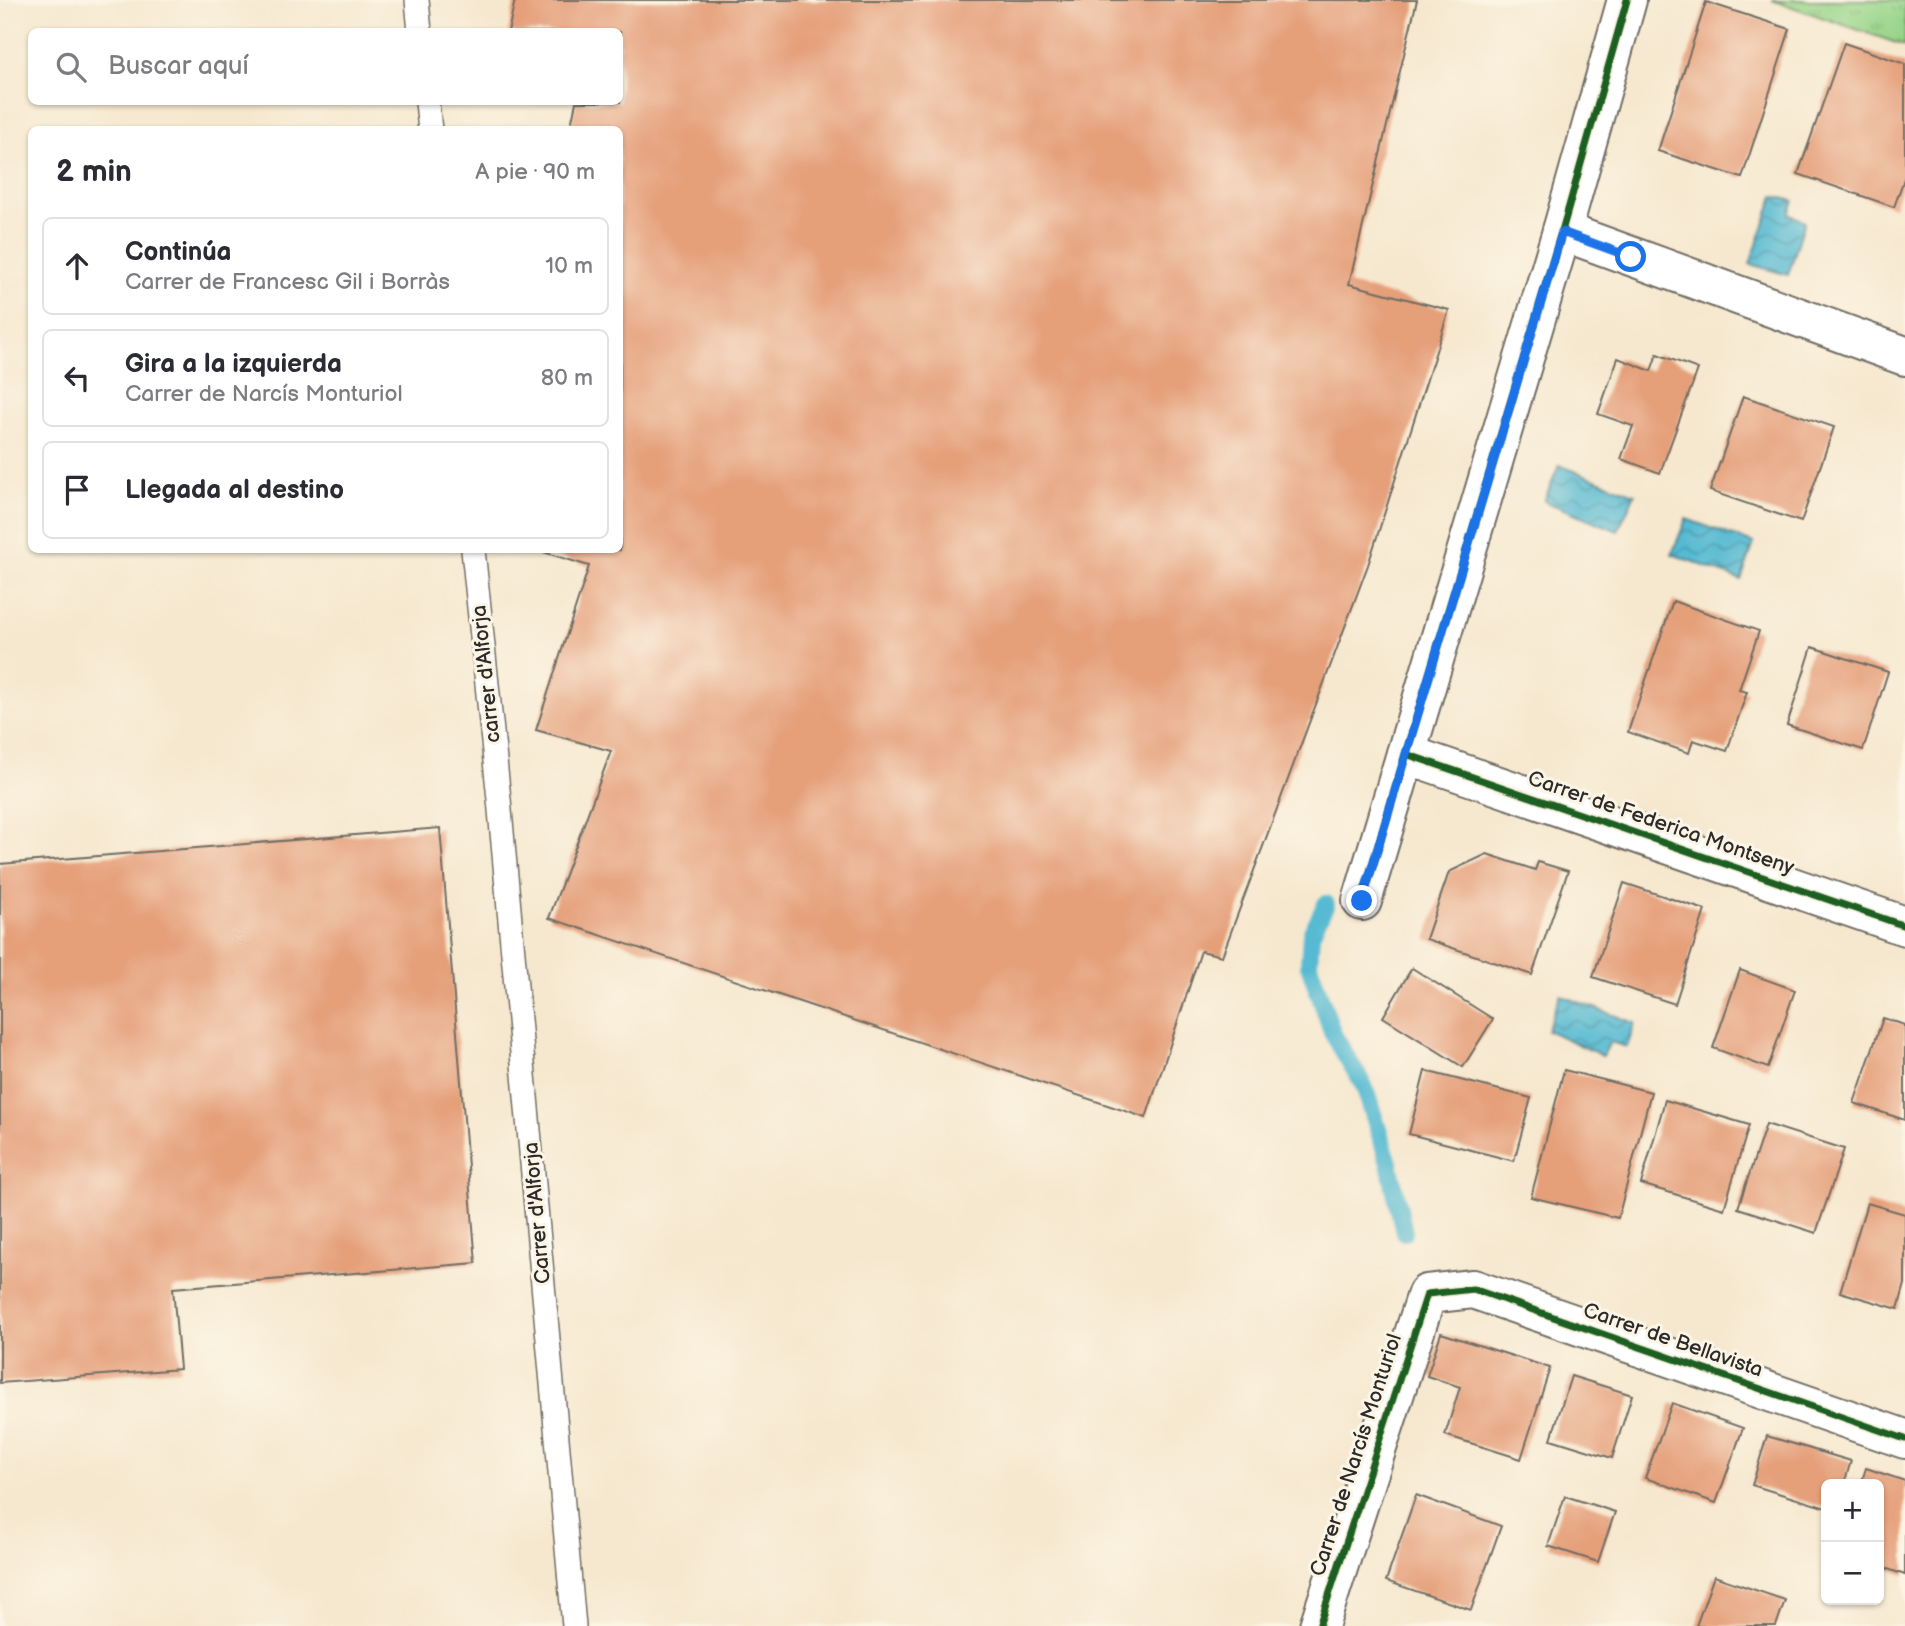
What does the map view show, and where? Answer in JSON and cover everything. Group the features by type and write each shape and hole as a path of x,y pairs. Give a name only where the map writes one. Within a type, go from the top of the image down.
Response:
{"street":[{"path":"1362,901 1562,232 1627,0"},
{"path":"1562,232 1905,356"},
{"name":"Carrer de Federica Montseny","path":"1406,754 1905,926"},
{"name":"Carrer de Bellavista","path":"1427,1294 1473,1289 1905,1439"},
{"name":"Carrer de Narcís Monturiol","path":"1319,1626 1427,1294"}],"lane":[{"path":"416,0 420,28"},
{"path":"427,105 430,126"},
{"name":"carrer d'Alforja","path":"473,553 499,799"},
{"name":"Carrer d'Alforja","path":"499,799 574,1626"}],"green space":[{"path":"1772,0 1905,0 1905,46"}],"water":[{"path":"1774,196 1794,201 1789,214 1805,221 1788,275 1750,264"},
{"path":"1559,465 1635,494 1618,531 1544,501"},
{"path":"1686,519 1754,543 1741,580 1672,554"},
{"path":"1560,995 1635,1023 1627,1047 1610,1042 1603,1056 1547,1030"}],"building":[{"path":"515,0 1417,0 1349,284 1449,310 1368,565 1222,956 1201,951 1146,1118 549,918 611,751 536,730 589,566 547,553 623,553 623,126 571,126 575,105 623,105 623,28 509,28"},
{"path":"1706,2 1790,29 1742,178 1658,151"},
{"path":"1844,43 1905,64 1905,176 1894,207 1798,174"},
{"path":"1657,354 1698,369 1660,473 1621,459 1633,426 1598,414 1618,358 1651,371"},
{"path":"1743,396 1834,427 1801,522 1710,491"},
{"path":"1673,601 1759,631 1739,690 1747,692 1727,751 1693,740 1689,753 1628,732"},
{"path":"1812,647 1888,672 1863,750 1787,725"},
{"path":"440,828 476,1263 173,1288 180,1369 0,1383 0,864"},
{"path":"1487,854 1535,870 1538,862 1568,871 1532,975 1426,939 1449,872"},
{"path":"1624,883 1705,910 1675,1004 1593,977"},
{"path":"1412,968 1493,1019 1463,1067 1383,1017"},
{"path":"1740,970 1795,990 1768,1068 1713,1048"},
{"path":"1883,1018 1905,1025 1905,1120 1854,1103"},
{"path":"1564,1070 1651,1092 1618,1218 1531,1197"},
{"path":"1425,1071 1531,1098 1514,1161 1409,1134"},
{"path":"1665,1100 1749,1125 1724,1209 1641,1184"},
{"path":"1766,1124 1844,1149 1816,1233 1738,1208"},
{"path":"1867,1203 1905,1214 1905,1284 1898,1309 1840,1292"},
{"path":"1441,1333 1550,1368 1521,1459 1445,1435 1460,1387 1427,1376"},
{"path":"1571,1376 1632,1395 1612,1458 1551,1439"},
{"path":"1672,1403 1743,1428 1716,1503 1645,1478"},
{"path":"1767,1436 1851,1461 1846,1479 1821,1479 1821,1506 1752,1485"},
{"path":"1866,1468 1905,1481 1905,1575 1884,1568 1884,1479 1863,1479"},
{"path":"1416,1495 1501,1526 1471,1610 1386,1581"},
{"path":"1565,1496 1615,1512 1598,1562 1548,1546"},
{"path":"1714,1576 1785,1600 1776,1626 1696,1626"}],"waterway":[{"path":"1326,904 1311,934 1309,965 1333,1034 1364,1086 1389,1163 1404,1232"}],"cycle path":[{"path":"1362,901 1562,231 1627,0"},
{"path":"1406,754 1905,926"},
{"path":"1319,1626 1427,1294 1473,1289 1905,1439"}],"route":[{"path":"1362,901 1562,232 1631,257"}]}
